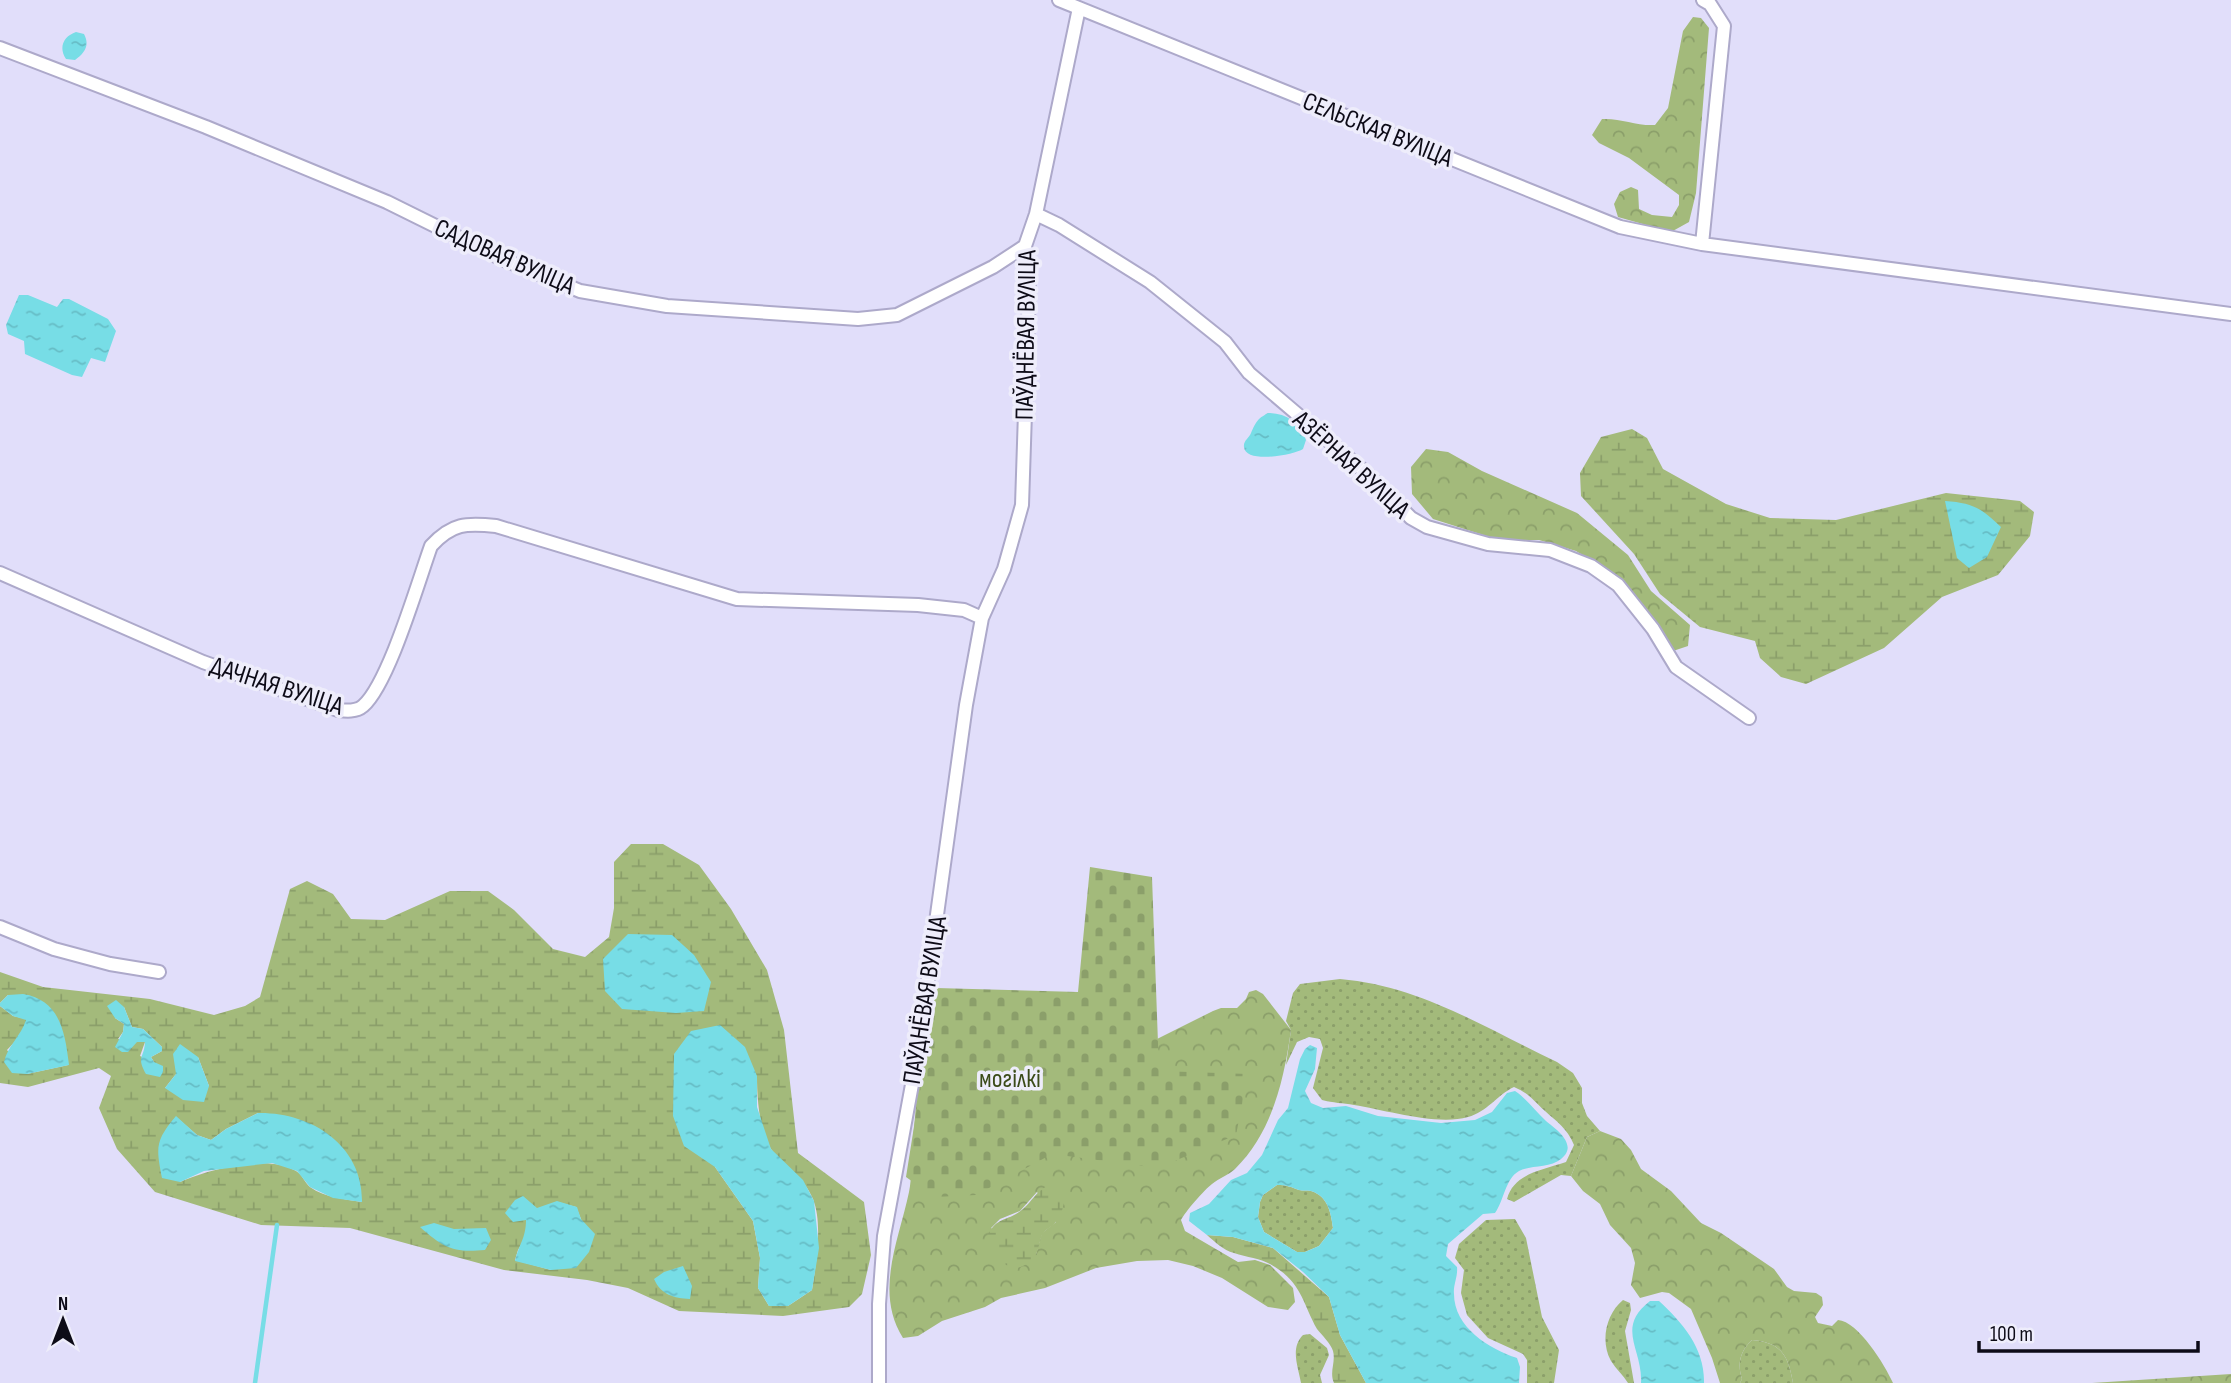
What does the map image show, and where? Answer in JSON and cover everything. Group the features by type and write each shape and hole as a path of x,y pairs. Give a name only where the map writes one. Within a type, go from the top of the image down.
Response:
{"street":[{"path":"1702,244 1724,26 1710,4 1703,0"},
{"name":"ПАЎДНЁВАЯ ВУЛІЦА","path":"879,1383 879,1304 884,1236 918,1052 966,705 982,618 1004,569 1022,505 1029,289 1025,246 1036,214 1070,3"},
{"name":"СЕЛЬСКАЯ ВУЛІЦА","path":"1070,3 1620,227 1702,244 2231,314"},
{"name":"САДОВАЯ ВУЛІЦА","path":"0,48 206,127 387,202 502,259 580,291 667,306 858,319 897,314 993,267 1025,246"},
{"name":"АЗЁРНАЯ ВУЛІЦА","path":"1036,214 1059,225 1150,282 1225,342 1249,373 1364,471 1411,518 1427,527 1488,544 1550,550 1600,572 1618,585 1653,629 1676,667 1749,718"},
{"name":"ДАЧНАЯ ВУЛІЦА","path":"0,573 203,662 338,710 352,711 363,707 385,670 431,546 443,533 475,524 496,526 737,599 918,605 964,610 982,618"},
{"path":"0,928 54,949 110,964 159,972"}],"green space":[{"path":"1693,17 1701,18 1709,28 1696,193 1689,222 1671,232 1618,217 1614,204 1620,192 1631,187 1638,190 1639,209 1652,215 1672,217 1679,205 1679,195 1629,158 1599,143 1592,135 1602,119 1655,125 1668,108 1683,31"},
{"path":"1632,429 1647,438 1663,469 1726,504 1770,518 1836,520 1946,493 2020,501 2034,512 2030,536 1998,575 1942,597 1884,648 1806,684 1781,677 1760,658 1755,641 1700,627 1660,594 1634,554 1581,496 1580,473 1601,437"},
{"path":"1426,449 1448,452 1482,471 1577,513 1628,555 1651,591 1690,625 1688,646 1673,651 1607,571 1576,551 1539,540 1499,540 1433,519 1412,494 1411,467"},
{"path":"631,844 663,844 699,865 731,909 767,970 784,1030 798,1153 864,1202 871,1255 862,1294 849,1307 783,1316 679,1311 628,1288 504,1270 350,1228 261,1225 155,1192 117,1149 99,1108 111,1076 99,1068 28,1087 0,1083 0,1006 13,1016 27,1019 22,1034 7,1050 27,1074 68,1065 8,995 0,1003 0,972 43,987 150,999 214,1015 245,1006 260,997 290,889 307,881 333,894 351,919 385,920 450,891 488,891 514,910 553,949 585,957 609,937 614,908 614,862","holes":["124,1007 132,1027 143,1029 162,1047 162,1051 151,1057 154,1062 140,1056 145,1042 118,1039 124,1024 115,1018","198,1057 209,1086 165,1088 176,1074","757,1076 760,1114 767,1142 776,1156 809,1191 818,1220 812,1290 788,1306 769,1306 758,1288 760,1258 753,1221 715,1167","258,1113 362,1202 322,1194 310,1187 296,1171 270,1163 222,1168 180,1182 176,1117 197,1135 211,1140","557,1202 576,1207 581,1219 551,1270 515,1260 526,1236 526,1220 531,1204 537,1209"]},
{"name":"могілкі","path":"1090,867 1152,877 1159,1071 1248,1074 1236,1135 1158,1168 1052,1154 976,1195 934,1197 906,1177 936,988 1078,992"},
{"path":"1340,979 1370,983 1425,999 1557,1062 1573,1073 1582,1088 1582,1103 1587,1116 1600,1131 1587,1137 1571,1176 1561,1175 1514,1202 1507,1199 1516,1183 1523,1178 1566,1162 1574,1145 1561,1126 1531,1097 1514,1087 1475,1115 1442,1120 1322,1100 1313,1088 1323,1048 1320,1039 1309,1037 1297,1042 1286,1065 1291,1030 1286,1021 1293,993 1300,984"},
{"path":"1256,990 1263,994 1291,1030 1280,1086 1267,1122 1248,1155 1233,1171 1205,1191 1181,1220 1185,1231 1238,1262 1255,1260 1270,1265 1293,1288 1295,1302 1288,1310 1268,1307 1222,1278 1193,1266 1168,1260 1137,1261 1096,1268 1045,1288 1001,1298 985,1307 942,1321 918,1336 903,1338 890,1303 891,1266 910,1187 919,1063 925,1048 938,1046 1125,1055 1213,1011 1237,1008 1249,992","holes":["1037,1192 1056,1222 1042,1233 1036,1254 991,1228 1000,1219 1020,1211"]},
{"path":"1600,1131 1621,1139 1631,1150 1641,1169 1671,1191 1701,1223 1721,1233 1774,1269 1787,1287 1794,1291 1816,1293 1822,1297 1823,1305 1815,1317 1818,1323 1832,1326 1838,1320 1854,1328 1877,1355 1893,1383 1793,1383 1789,1365 1782,1352 1770,1344 1752,1340 1741,1358 1740,1383 1720,1383 1691,1309 1669,1293 1662,1292 1640,1298 1631,1285 1635,1263 1631,1248 1610,1225 1600,1204 1583,1191 1571,1176 1587,1137"},
{"path":"1277,1185 1317,1193 1325,1201 1333,1228 1319,1246 1305,1252 1297,1252 1264,1232 1258,1217 1260,1202 1263,1195"},
{"path":"1047,1186 1058,1187 1065,1194 1059,1217 1043,1233 1035,1256 1028,1263 1020,1267 1007,1265 995,1255 986,1240 990,1232 997,1223 1023,1209"},
{"path":"1515,1219 1526,1238 1542,1317 1559,1350 1554,1383 1527,1383 1527,1360 1523,1354 1488,1338 1467,1315 1461,1293 1464,1270 1455,1258 1459,1244 1486,1220"},
{"path":"1207,1235 1233,1237 1273,1248 1329,1297 1340,1335 1366,1383 1334,1383 1332,1348 1317,1329 1291,1280 1265,1262 1226,1250"},
{"path":"1623,1300 1630,1303 1631,1310 1625,1331 1634,1383 1628,1383 1613,1364 1606,1345 1609,1320"},
{"path":"1310,1334 1327,1348 1329,1355 1320,1375 1322,1383 1301,1383 1296,1351 1303,1335"},
{"path":"1752,1340 1770,1344 1782,1352 1789,1365 1793,1383 1740,1383 1741,1358"},
{"path":"2231,1374 2231,1383 2092,1383"}],"water":[{"path":"76,32 84,34 86,48 75,60 66,59 62,46 68,36"},
{"path":"19,295 28,295 57,307 63,299 69,299 108,319 116,331 105,362 91,358 82,377 25,354 24,341 8,334 6,325"},
{"path":"1268,413 1281,415 1296,424 1306,440 1303,449 1270,457 1246,452 1245,441 1257,421"},
{"path":"1945,501 1976,508 2001,527 1987,557 1969,568 1957,558"},
{"path":"628,934 672,935 694,955 711,982 704,1011 676,1013 622,1009 605,991 603,959"},
{"path":"23,994 35,997 53,1010 62,1030 69,1065 27,1074 12,1073 4,1062 26,1020 13,1016 0,1006 0,1003 8,995"},
{"path":"116,1000 124,1007 132,1027 143,1029 162,1047 162,1051 151,1057 154,1062 163,1066 160,1077 146,1074 143,1068 141,1060 145,1042 137,1042 128,1052 122,1052 115,1047 124,1024 115,1018 107,1006"},
{"path":"720,1025 745,1047 757,1076 757,1107 771,1149 803,1180 814,1201 819,1248 812,1290 788,1306 769,1306 758,1288 760,1258 753,1221 715,1167 684,1146 673,1116 674,1054 691,1031"},
{"path":"180,1044 198,1057 209,1086 204,1102 183,1100 165,1088 176,1074 173,1054"},
{"path":"1310,1045 1317,1048 1315,1069 1305,1091 1311,1103 1323,1108 1346,1106 1378,1116 1441,1123 1475,1120 1492,1112 1507,1093 1515,1091 1564,1138 1568,1148 1561,1159 1519,1171 1511,1179 1495,1213 1483,1214 1448,1244 1446,1256 1457,1267 1454,1294 1460,1317 1475,1335 1495,1349 1517,1358 1520,1367 1519,1383 1366,1383 1340,1335 1329,1297 1303,1272 1273,1248 1233,1237 1207,1235 1189,1221 1190,1213 1209,1204 1231,1180 1247,1173 1262,1155 1278,1120 1288,1108 1305,1049","holes":["1277,1185 1311,1191 1325,1201 1333,1228 1319,1246 1305,1252 1297,1252 1264,1232 1258,1217 1260,1202 1263,1195"]},
{"path":"258,1113 297,1118 330,1136 344,1149 354,1164 360,1182 362,1202 333,1198 310,1187 297,1171 272,1163 204,1171 180,1182 162,1178 159,1145 164,1132 176,1116 197,1135 211,1140"},
{"path":"523,1196 537,1208 557,1201 577,1207 581,1219 595,1234 589,1252 576,1268 551,1270 515,1261 524,1236 526,1220 513,1222 505,1213 515,1200"},
{"path":"434,1223 454,1229 486,1228 491,1240 485,1250 465,1251 449,1248 420,1227"},
{"path":"683,1266 692,1286 690,1299 669,1295 660,1289 654,1279 664,1272"},
{"path":"1650,1301 1659,1301 1691,1338 1701,1359 1704,1383 1641,1383 1632,1330 1634,1320"}],"waterway":[{"path":"255,1383 277,1225"}]}
